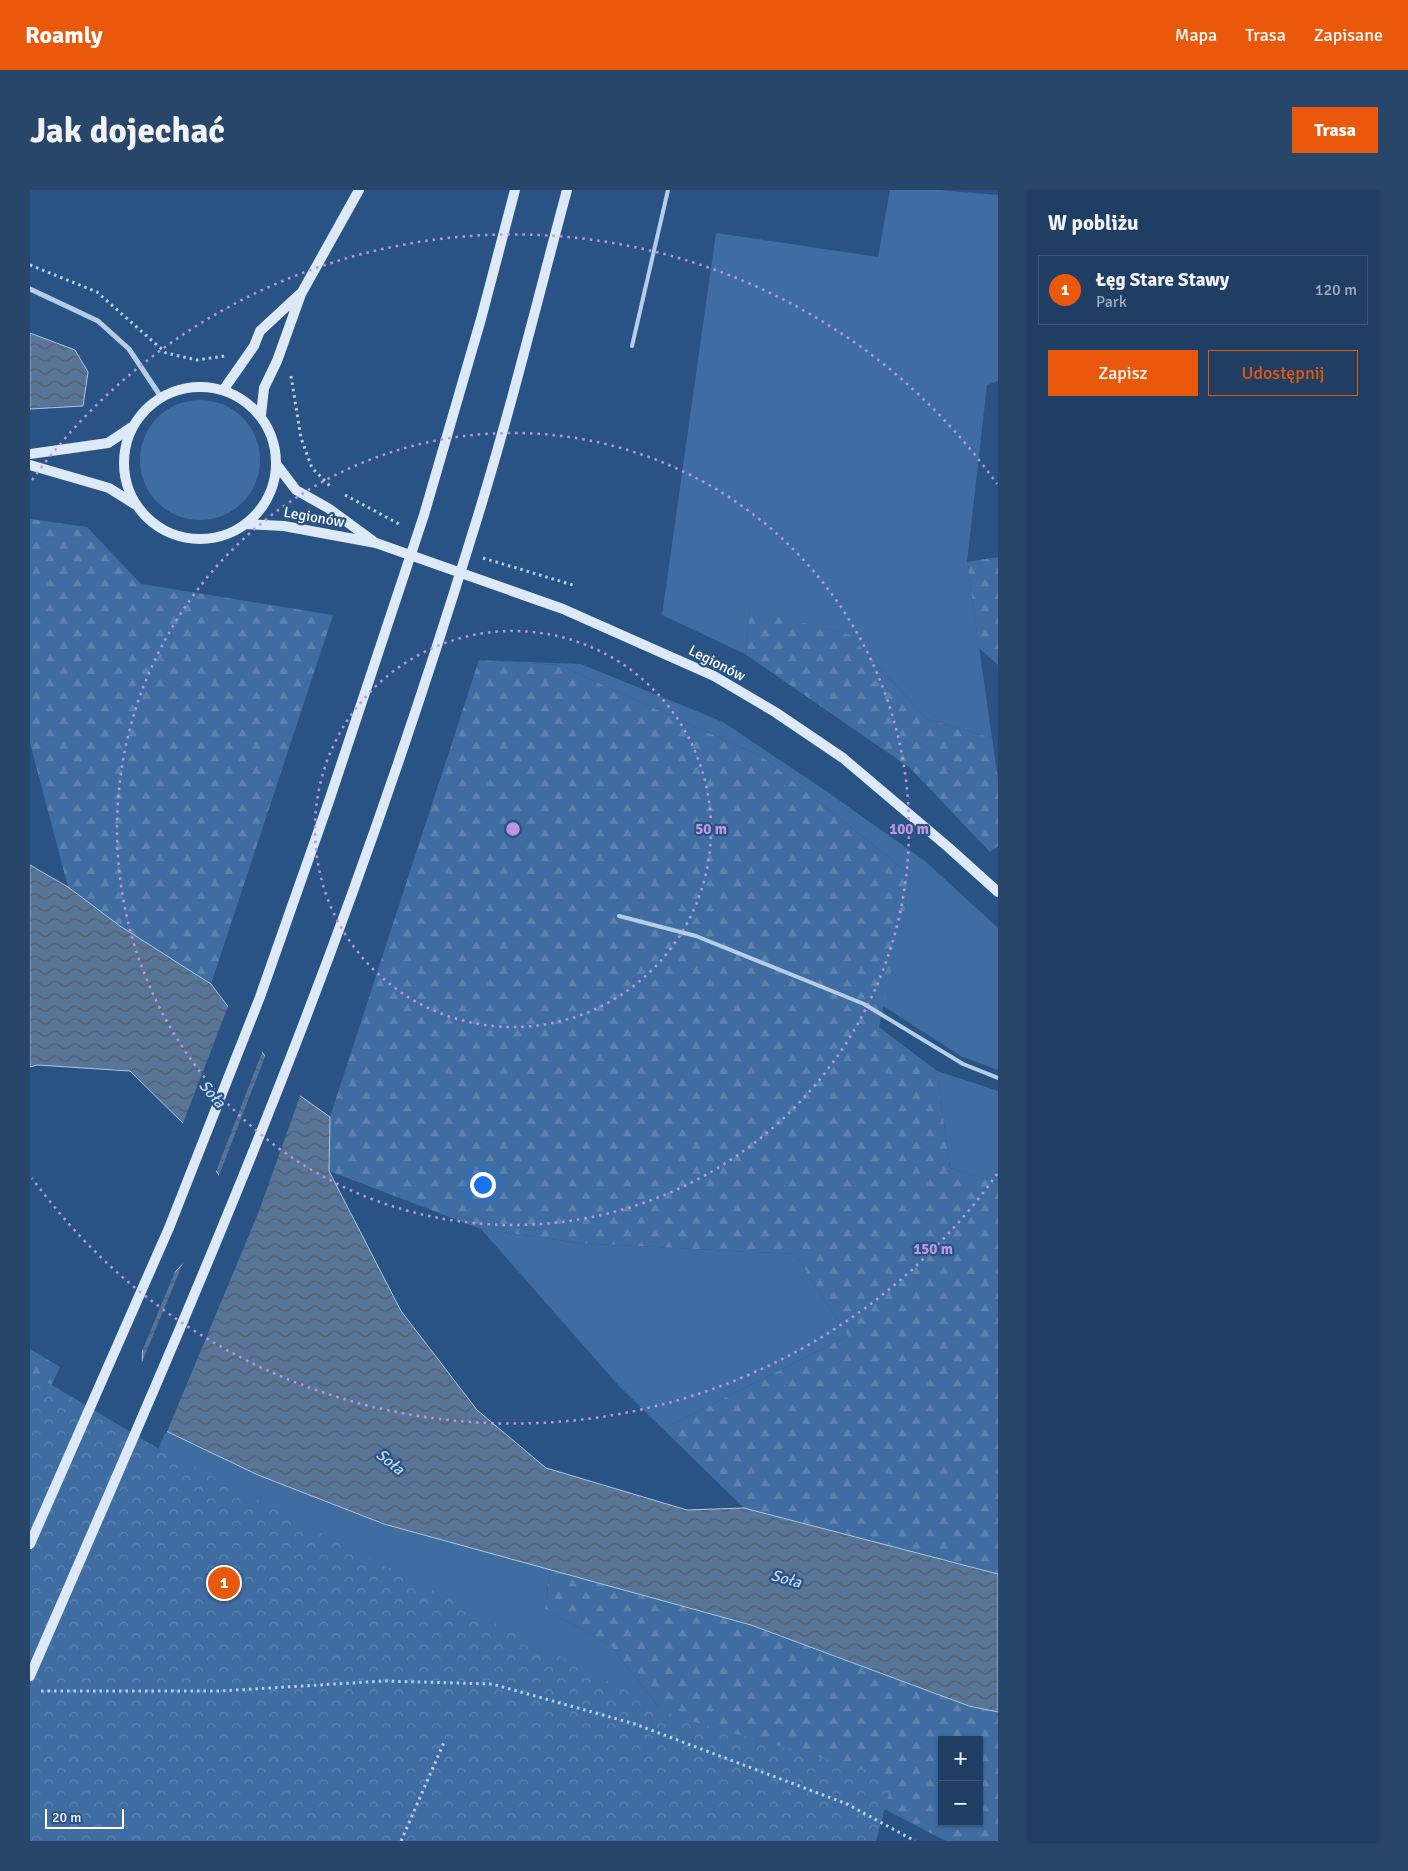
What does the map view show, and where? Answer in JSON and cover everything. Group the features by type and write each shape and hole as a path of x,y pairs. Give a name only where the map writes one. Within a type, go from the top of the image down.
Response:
{"main road":[{"path":"261,415 264,388 278,361 301,294 359,190"},
{"path":"30,1544 169,1228 260,997 329,801 424,515 481,318 514,190"},
{"path":"30,1676 214,1250 299,1036 379,817 473,533 567,190"},
{"path":"224,389 254,346 260,331 301,294"},
{"path":"202,386 224,389 244,400 261,415 270,430 277,466 274,482 268,498 259,512 246,524 233,532 203,539 173,534 147,518 137,506 129,491 125,475 124,458 126,442 132,427 145,410 161,396 181,388 202,386"},
{"path":"30,454 108,443 132,427"},
{"path":"30,465 109,488 137,506"},
{"name":"Legionów","path":"277,466 296,490 328,508 376,543"},
{"name":"Legionów","path":"246,524 284,526 376,543 563,609 714,676 776,712 843,758 998,892"}],"street":[{"path":"30,289 98,321 129,349 161,396"}],"lane":[{"path":"632,346 668,190"},
{"path":"619,916 696,936 864,1004 962,1064 998,1078"}],"path":[{"path":"30,265 97,292 166,353 197,360 230,355 254,346"},
{"path":"278,361 290,376 301,438 312,468 334,490"},
{"path":"341,493 404,526"},
{"path":"482,558 573,585"},
{"path":"40,1691 220,1691 384,1681 492,1684 635,1724 847,1804 915,1841"},
{"path":"402,1841 445,1740"}],"green space":[{"path":"890,190 939,190 998,195 998,381 987,385 967,562 992,738 927,719 849,634 750,611 745,654 662,615 716,233 878,257"},
{"path":"200,400 223,404 243,417 256,437 260,460 256,483 243,503 223,516 200,520 177,516 157,503 144,483 140,460 144,437 157,417 177,404"},
{"path":"30,519 87,527 141,584 333,615 211,984 171,964 68,887 30,743"},
{"path":"998,557 998,665 979,648 967,562"},
{"path":"750,610 849,634 927,719 992,738 998,779 998,846 990,852 910,768 745,654"},
{"path":"479,660 581,664 723,722 826,791 925,861 998,928 998,1070 961,1056 883,1006 912,876 764,758 559,665"},
{"path":"479,660 559,665 764,758 912,876 879,1027 937,1071 950,1168 998,1183 998,1574 744,1508 663,1429 848,1336 795,1254 579,1243 481,1229 329,1171 330,1117"},
{"path":"937,1071 998,1091 998,1183 950,1168"},
{"path":"481,1229 579,1243 795,1254 848,1336 663,1429 619,1386"},
{"path":"30,1349 60,1367 30,1429"},
{"path":"30,1372 159,1449 677,1717 893,1778 876,1841 30,1841"},
{"path":"166,1431 258,1475 384,1524 550,1569 545,1609 611,1646 665,1715 139,1494"},
{"path":"550,1569 751,1625 969,1706 998,1712 998,1841 946,1841 853,1793 665,1715 611,1646 545,1609"}],"water":[{"path":"30,333 75,350 88,372 83,406 30,409"},
{"name":"Soła","path":"30,865 68,887 120,926 211,984 289,1088 330,1117 329,1171 401,1311 477,1410 546,1468 687,1510 744,1508 998,1574 998,1712 969,1706 751,1625 384,1524 258,1475 166,1431 142,1390 143,1307 227,1216 234,1199 191,1131 130,1071 37,1065 30,1067"}],"pier":[{"path":"229,1004 263,1050 215,1174 189,1133 182,1126"},
{"path":"266,1054 291,1086 301,1093 259,1211 166,1434 139,1391 140,1367 185,1258 225,1215 231,1200 218,1178"},
{"path":"177,1267 140,1356 141,1306"}],"place":[{"name":"Łęg Stare Stawy","path":"224,1583"}]}
